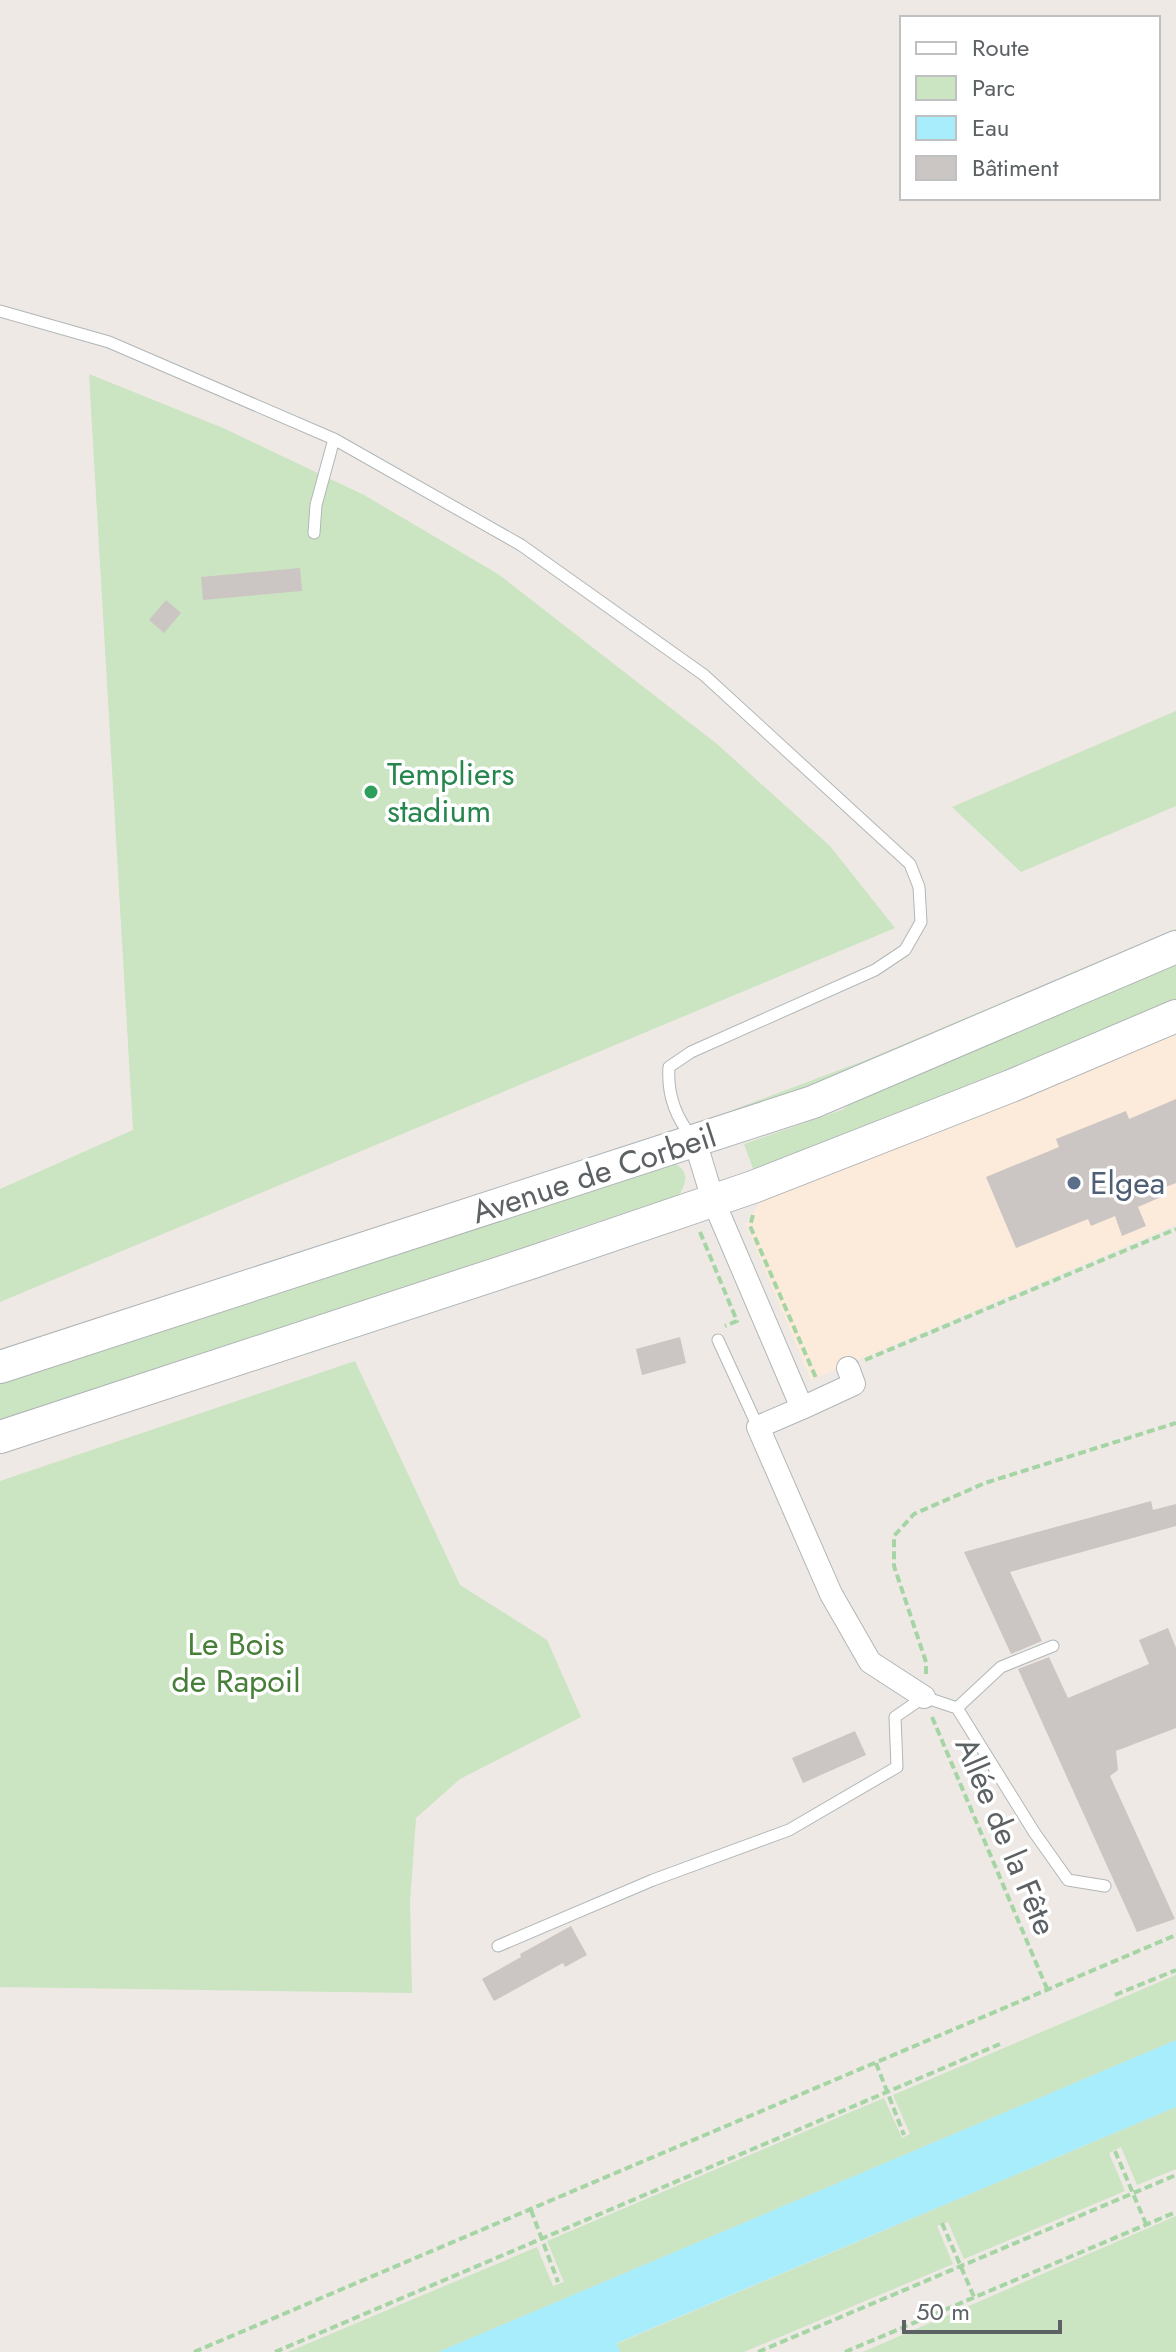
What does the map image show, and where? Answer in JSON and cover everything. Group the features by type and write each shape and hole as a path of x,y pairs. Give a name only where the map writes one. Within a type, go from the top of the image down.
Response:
{"main road":[{"name":"Avenue de Corbeil","path":"0,1367 813,1102 1176,947"},
{"name":"Avenue de Corbeil","path":"0,1437 753,1187 1011,1086 1176,1016"}],"street":[{"path":"695,1141 713,1200 802,1408"},
{"path":"848,1368 854,1384 758,1427 831,1594 870,1662 924,1697"}],"lane":[{"path":"0,311 109,342 334,439 521,545 704,675 910,864 919,887 921,922 905,950 875,970 691,1052 669,1067 668,1083 678,1120 695,1141"},
{"path":"314,533 316,505 334,439"},
{"path":"718,1340 758,1427"},
{"path":"957,1708 1001,1667 1053,1646"},
{"path":"498,1946 653,1880 789,1830 803,1822 897,1767 895,1717 924,1697 957,1708 1034,1832 1068,1880 1105,1886"}],"path":[{"path":"753,1215 750,1226 817,1381 1176,1229"},
{"path":"700,1232 737,1321 715,1330 718,1340"},
{"path":"924,1697 926,1662 894,1566 894,1536 914,1514 985,1483 1176,1423"},
{"name":"Allée de la Fête","path":"924,1697 1048,1991"},
{"path":"194,2352 1176,1935"},
{"path":"1115,1995 1176,1970"},
{"path":"275,2352 1000,2044"},
{"path":"876,2063 904,2135"},
{"path":"1115,2151 1146,2224"},
{"path":"758,2352 1176,2175"},
{"path":"531,2209 558,2282"},
{"path":"845,2352 1176,2212"},
{"path":"942,2223 974,2297"}],"shaded area":[{"path":"1176,1025 1176,1225 811,1380 746,1225 763,1196"}],"green space":[{"path":"89,374 223,428 364,495 498,574 717,744 830,846 895,928 0,1302 0,1189 133,1130"},
{"path":"1176,711 1176,806 1021,872 952,807"},
{"path":"1176,929 1176,937 736,1117 733,1110 866,1060"},
{"path":"1176,959 1176,1008 757,1179 744,1144 842,1110 870,1089"},
{"path":"670,1161 680,1167 685,1175 679,1195 548,1238 529,1253 0,1426 0,1380"},
{"name":"Le Bois de Rapoil","path":"355,1361 460,1585 547,1640 581,1717 460,1779 416,1818 410,1902 412,1993 0,1987 0,1481"},
{"path":"1176,1975 1176,2040 438,2352 288,2352 537,2247 553,2286 564,2282 547,2241 884,2098 902,2138 910,2134 893,2095"},
{"path":"1176,2107 1176,2169 1137,2185 1121,2147 1109,2153 1125,2191 964,2259 948,2222 937,2226 953,2264 744,2352 620,2352 616,2344"},
{"path":"1176,2216 1176,2352 863,2352"}],"water":[{"path":"1176,2040 1176,2107 617,2343 620,2352 438,2352"}],"building":[{"path":"300,568 302,591 203,600 201,577"},
{"path":"166,600 181,613 164,633 149,620"},
{"path":"1176,1099 1176,1183 1158,1190 1161,1197 1138,1207 1146,1226 1122,1236 1115,1216 1091,1226 1088,1219 1016,1248 986,1177 1059,1147 1056,1139 1126,1111 1129,1119"},
{"path":"680,1337 686,1363 642,1375 636,1349"},
{"path":"1151,1501 1153,1510 1176,1504 1176,1526 1010,1572 1042,1641 1011,1654 964,1552"},
{"path":"1168,1628 1176,1648 1176,1728 1116,1751 1118,1770 1110,1776 1175,1919 1137,1932 1018,1669 1049,1657 1068,1698 1149,1664 1139,1640"},
{"path":"855,1731 866,1755 803,1783 792,1758"},
{"path":"571,1926 587,1955 565,1967 563,1963 494,2001 482,1979"}],"place":[{"name":"Templiers stadium","path":"371,792"},
{"name":"Elgea","path":"1074,1183"}]}
